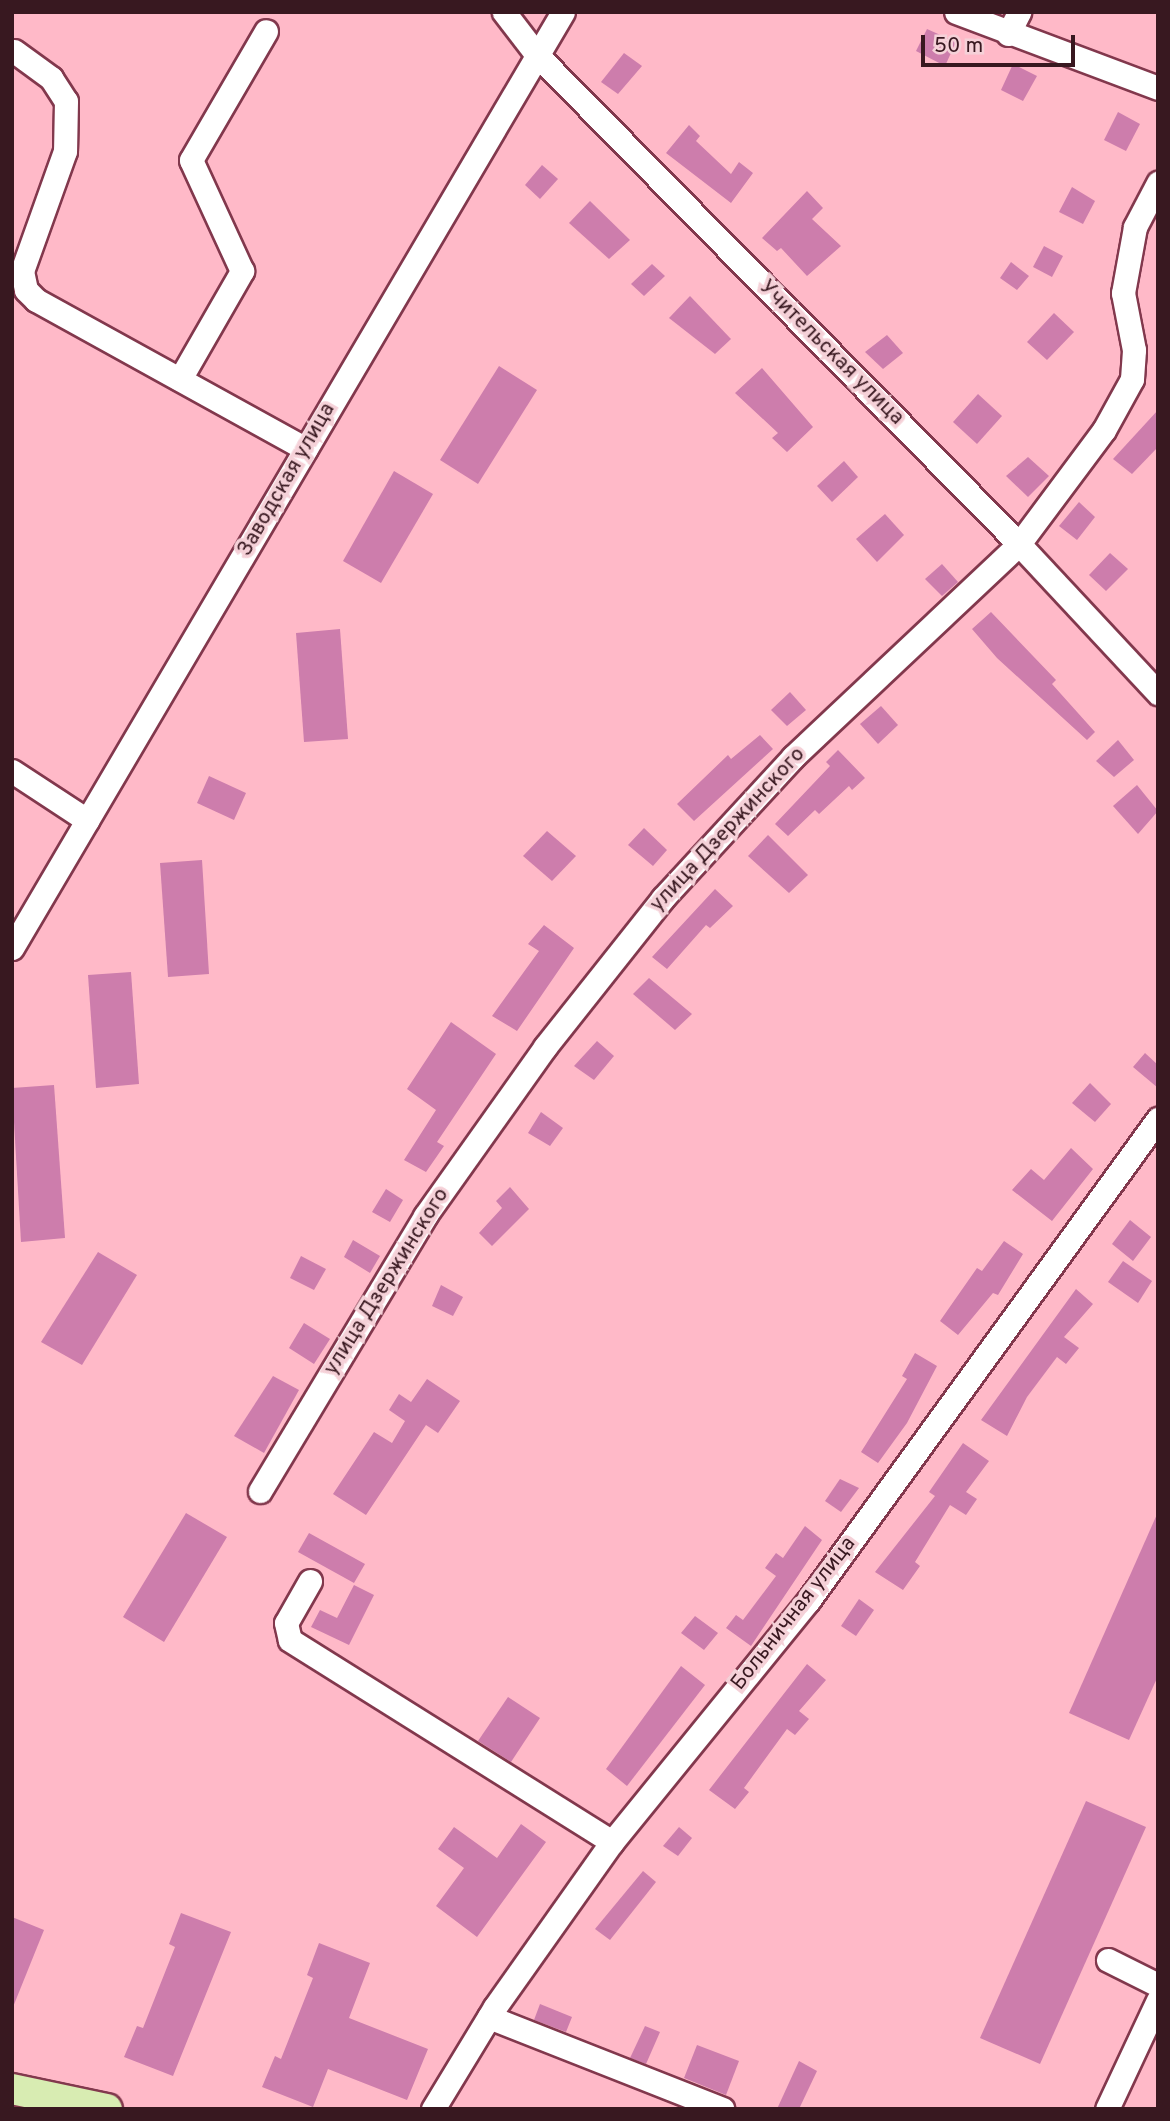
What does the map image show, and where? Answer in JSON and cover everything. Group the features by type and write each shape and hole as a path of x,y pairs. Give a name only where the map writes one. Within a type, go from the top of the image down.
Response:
{"main road":[{"path":"12,2089 107,2109"}],"street":[{"name":"Учительская улица","path":"504,12 537,55 1019,544 1158,693"},
{"name":"Заводская улица","path":"12,948 563,12"},
{"path":"956,12 1008,34 1158,88"},
{"path":"1008,34 1019,12"},
{"path":"180,379 242,271 191,160 266,31"},
{"path":"14,51 51,78 66,102 65,152 22,271 26,290 36,300 306,449"},
{"name":"улица Дзержинского","path":"260,1491 425,1216 545,1047 663,898 793,757 1019,544 1104,430 1132,379 1135,350 1123,293 1135,228 1158,183"},
{"path":"12,771 87,820"},
{"name":"Больничная улица","path":"433,2109 489,2017 612,1842 808,1601 1158,1119"},
{"path":"310,1581 286,1623 290,1640 612,1842"},
{"path":"1108,1959 1158,1985"},
{"path":"1107,2109 1158,2000"},
{"path":"489,2017 723,2109"}],"building":[{"path":"927,29 956,42 945,66 916,51"},
{"path":"624,53 642,66 618,94 601,82"},
{"path":"1013,64 1037,76 1023,101 1001,90"},
{"path":"1118,112 1140,124 1126,151 1104,140"},
{"path":"689,125 700,136 696,141 731,174 739,162 753,173 731,203 666,153"},
{"path":"542,165 558,179 540,199 525,185"},
{"path":"1072,187 1095,201 1083,224 1059,212"},
{"path":"807,191 823,208 812,219 841,246 807,276 781,248 777,251 762,238"},
{"path":"590,201 630,240 609,259 569,223"},
{"path":"1044,246 1063,256 1052,277 1033,267"},
{"path":"1011,262 1029,276 1017,290 1000,278"},
{"path":"652,264 665,276 644,296 631,284"},
{"path":"690,296 731,339 715,354 669,318"},
{"path":"1054,313 1074,332 1047,360 1027,342"},
{"path":"887,335 903,353 883,369 865,352"},
{"path":"499,366 537,390 478,484 440,460"},
{"path":"762,368 813,427 787,452 772,438 778,433 735,393"},
{"path":"978,394 1002,416 977,444 953,422"},
{"path":"1158,410 1158,447 1132,474 1113,459"},
{"path":"1028,457 1049,476 1028,497 1006,476"},
{"path":"844,461 858,477 832,502 817,486"},
{"path":"394,471 433,494 381,583 343,561"},
{"path":"1079,502 1095,517 1077,540 1059,526"},
{"path":"885,514 904,535 877,562 856,539"},
{"path":"1110,553 1128,569 1106,591 1089,575"},
{"path":"942,564 958,582 942,596 925,579"},
{"path":"991,612 1056,680 1052,684 1095,732 1087,740 997,658 972,629"},
{"path":"340,629 348,739 304,742 296,633"},
{"path":"790,692 806,710 787,726 771,710"},
{"path":"881,706 898,725 878,744 860,724"},
{"path":"760,735 773,749 694,821 677,804 728,755 731,759"},
{"path":"1118,740 1134,760 1114,777 1096,761"},
{"path":"838,750 865,778 852,790 849,786 819,814 815,810 788,836 775,824 830,766 826,762"},
{"path":"209,776 246,793 234,820 197,803"},
{"path":"1137,785 1158,811 1138,834 1113,806"},
{"path":"644,828 667,850 653,866 628,845"},
{"path":"547,831 576,856 552,881 523,856"},
{"path":"768,835 808,875 789,893 748,856"},
{"path":"202,860 209,974 168,977 160,863"},
{"path":"715,889 733,906 710,928 706,925 667,969 652,957"},
{"path":"544,925 574,948 517,1031 492,1016 539,951 528,944"},
{"path":"131,972 139,1084 96,1088 88,975"},
{"path":"649,978 692,1014 675,1030 633,994"},
{"path":"451,1022 496,1054 437,1142 444,1146 426,1172 404,1160 436,1110 407,1089"},
{"path":"597,1041 614,1056 594,1080 574,1066"},
{"path":"1145,1053 1158,1065 1158,1088 1133,1067"},
{"path":"1090,1083 1111,1104 1095,1122 1072,1103"},
{"path":"54,1085 65,1238 21,1242 12,1088"},
{"path":"541,1112 563,1128 550,1146 528,1133"},
{"path":"1071,1148 1093,1169 1052,1221 1012,1190 1031,1169 1044,1180"},
{"path":"510,1187 529,1209 492,1246 479,1233 502,1208 496,1201"},
{"path":"386,1189 403,1200 390,1222 372,1212"},
{"path":"1130,1220 1151,1237 1133,1261 1112,1244"},
{"path":"353,1240 380,1256 370,1273 344,1257"},
{"path":"1004,1241 1023,1254 998,1295 993,1293 958,1335 940,1321 977,1268 982,1271"},
{"path":"98,1252 137,1275 82,1365 41,1342"},
{"path":"301,1256 326,1269 314,1290 290,1278"},
{"path":"1123,1261 1152,1281 1138,1303 1108,1282"},
{"path":"441,1285 463,1297 453,1316 432,1306"},
{"path":"1076,1289 1093,1304 1064,1337 1079,1348 1066,1364 1057,1357 1027,1397 1007,1436 981,1420"},
{"path":"304,1323 330,1339 314,1364 289,1348"},
{"path":"915,1353 937,1366 907,1423 878,1463 861,1452 907,1379 902,1376"},
{"path":"273,1376 299,1390 264,1453 234,1436"},
{"path":"427,1379 460,1401 438,1433 426,1425 366,1515 333,1494 374,1432 392,1443 405,1421 389,1410 399,1394 411,1402"},
{"path":"963,1443 989,1461 966,1492 977,1499 966,1515 950,1505 915,1562 920,1566 903,1590 875,1572 935,1496 929,1492"},
{"path":"840,1479 859,1488 841,1512 825,1501"},
{"path":"1158,1512 1158,1676 1129,1740 1069,1713"},
{"path":"186,1513 227,1537 164,1642 123,1617"},
{"path":"805,1526 822,1540 751,1646 726,1628 736,1615 743,1620 776,1576 765,1568 776,1553 783,1558"},
{"path":"309,1533 365,1564 354,1583 298,1552"},
{"path":"354,1585 374,1595 349,1645 311,1627 320,1610 337,1618"},
{"path":"859,1599 874,1610 856,1636 841,1626"},
{"path":"695,1616 718,1633 704,1650 681,1633"},
{"path":"807,1664 826,1680 799,1711 809,1719 795,1735 787,1729 744,1788 749,1792 735,1809 709,1790"},
{"path":"681,1666 705,1685 627,1786 606,1769"},
{"path":"508,1697 540,1718 511,1762 478,1741"},
{"path":"1086,1801 1146,1827 1040,2064 980,2038"},
{"path":"521,1824 546,1842 477,1937 436,1906 464,1868 438,1849 454,1827 497,1858"},
{"path":"679,1827 692,1838 678,1856 663,1846"},
{"path":"643,1871 656,1882 610,1940 595,1929"},
{"path":"181,1913 231,1932 173,2076 124,2057 137,2026 143,2028 175,1947 169,1944"},
{"path":"12,1917 44,1930 13,2007 12,2007"},
{"path":"319,1943 370,1963 349,2018 428,2049 407,2100 328,2069 313,2107 262,2087 275,2056 281,2059 313,1978 307,1975"},
{"path":"540,2004 572,2017 566,2032 534,2020"},
{"path":"645,2026 660,2032 646,2064 630,2058"},
{"path":"697,2045 739,2061 726,2095 684,2078"},
{"path":"799,2061 817,2071 799,2109 777,2109"}]}
